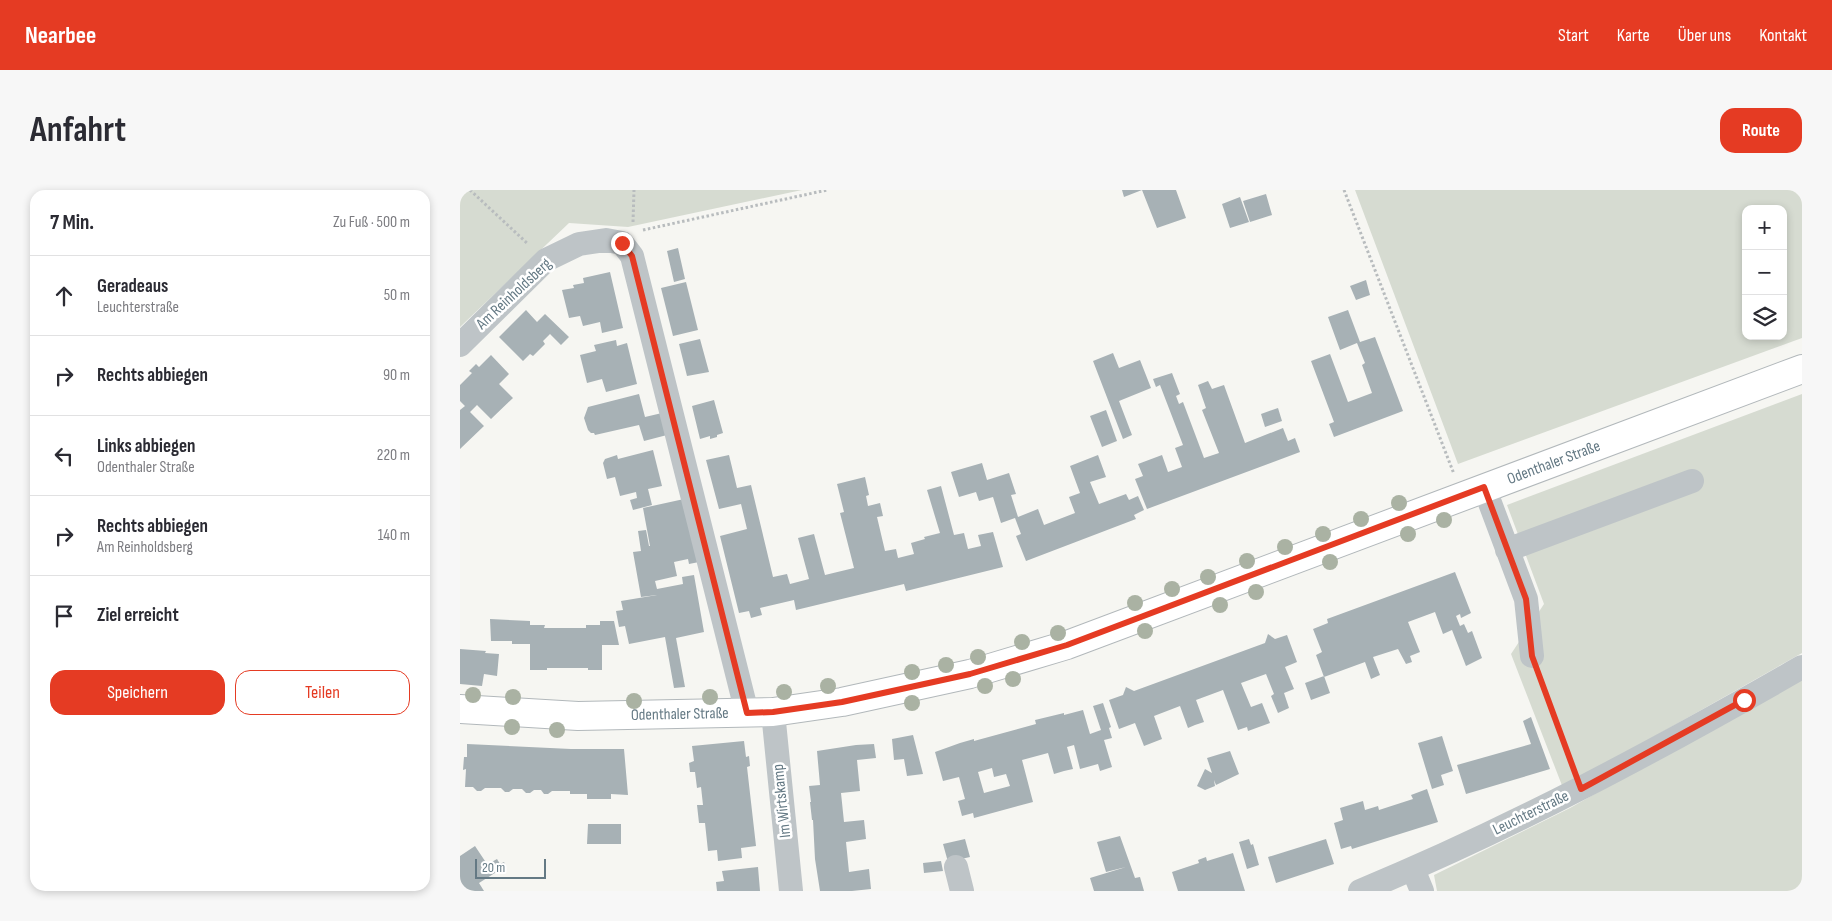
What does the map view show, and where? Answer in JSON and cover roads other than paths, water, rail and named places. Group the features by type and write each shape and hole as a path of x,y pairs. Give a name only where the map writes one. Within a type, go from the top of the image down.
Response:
{"main road":[{"name":"Odenthaler Straße","path":"460,709 578,716 760,712 842,702 970,674 1067,645 1802,369"}],"street":[{"name":"Am Reinholdsberg","path":"460,345 546,260 579,244 627,238 760,712"},
{"path":"1507,550 1692,481"},
{"path":"1473,492 1507,550 1526,599 1532,656"},
{"name":"Leuchterstraße","path":"1360,891 1414,869 1581,789 1802,667"},
{"name":"Im Wirtskamp","path":"760,712 791,891"},
{"path":"956,867 962,891"},
{"path":"1414,869 1422,891"}]}
